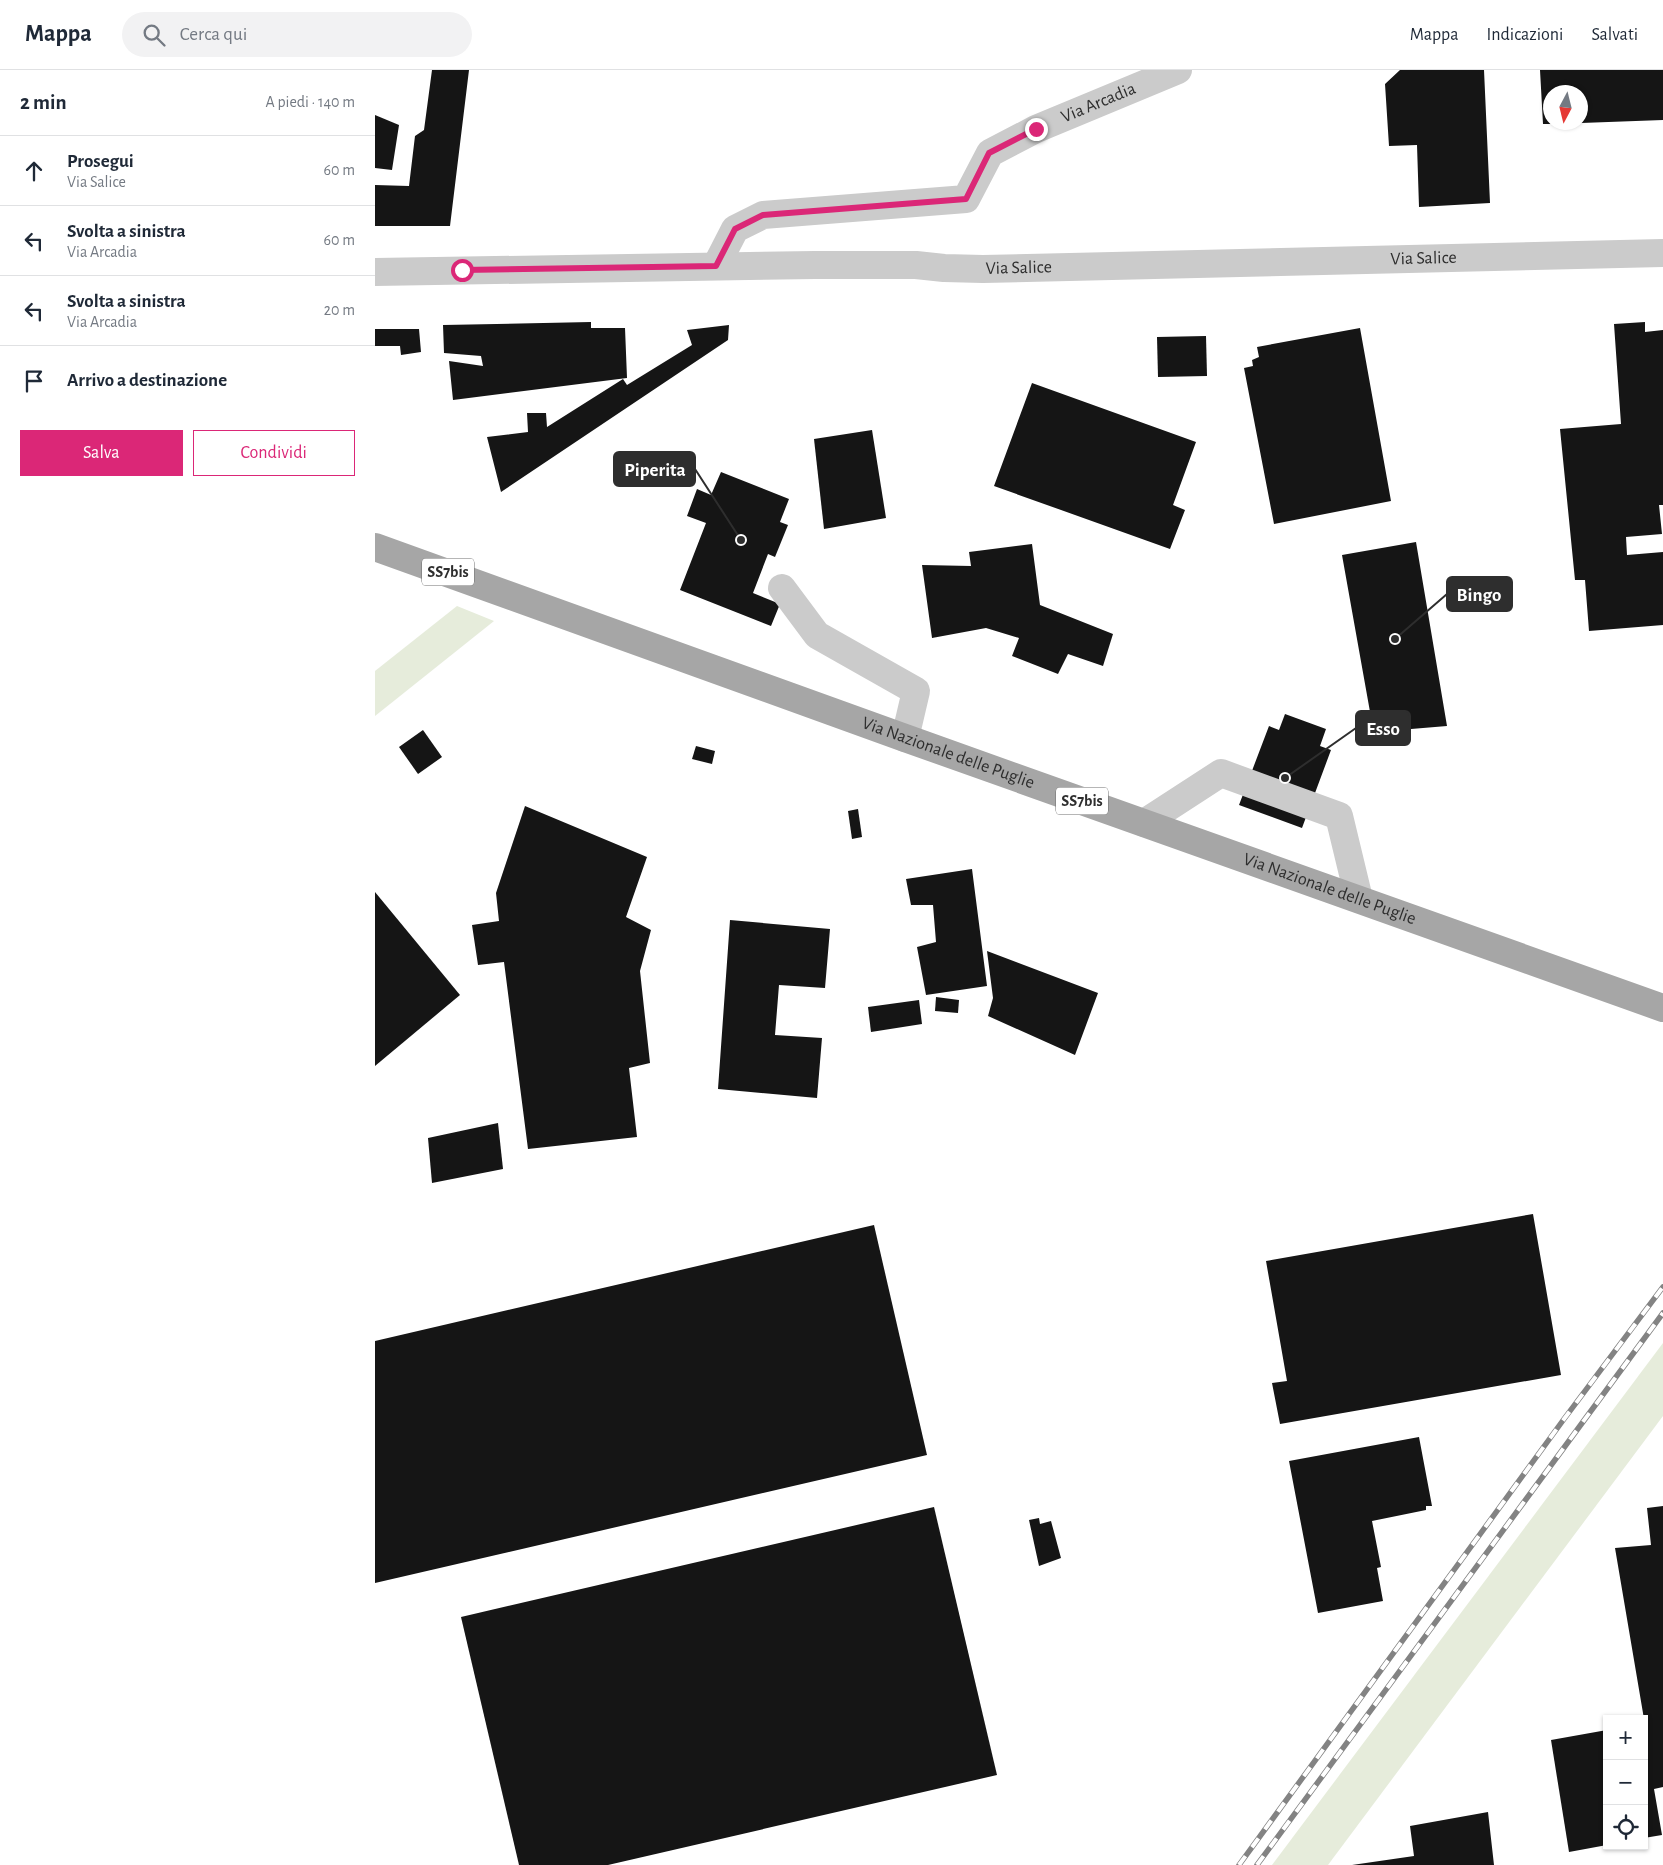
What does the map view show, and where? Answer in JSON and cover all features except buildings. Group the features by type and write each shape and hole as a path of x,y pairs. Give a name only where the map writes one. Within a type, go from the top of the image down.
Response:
{"main road":[{"name":"Via Nazionale delle Puglie","path":"384,550 1663,1008"}],"street":[{"name":"Via Arcadia","path":"716,266 735,229 763,215 966,199 989,153 1036,129 1178,70"},
{"name":"Via Salice","path":"375,272 716,266 916,265 983,269 1663,253"},
{"path":"782,588 817,635 916,691 905,738"},
{"path":"1144,823 1221,773 1339,816 1359,900"}],"green space":[{"path":"457,606 494,621 375,716 375,671"},
{"path":"1663,1343 1663,1416 1328,1865 1272,1865"}],"railway":[{"path":"1239,1865 1564,1419 1663,1287"},
{"path":"1257,1865 1663,1313"}],"place":[{"name":"Piperita","path":"741,540"},
{"name":"Bingo","path":"1395,639"},
{"name":"Esso","path":"1285,778"}],"route":[{"path":"462,270 716,266 735,229 763,215 966,199 989,153 1036,129"}]}
